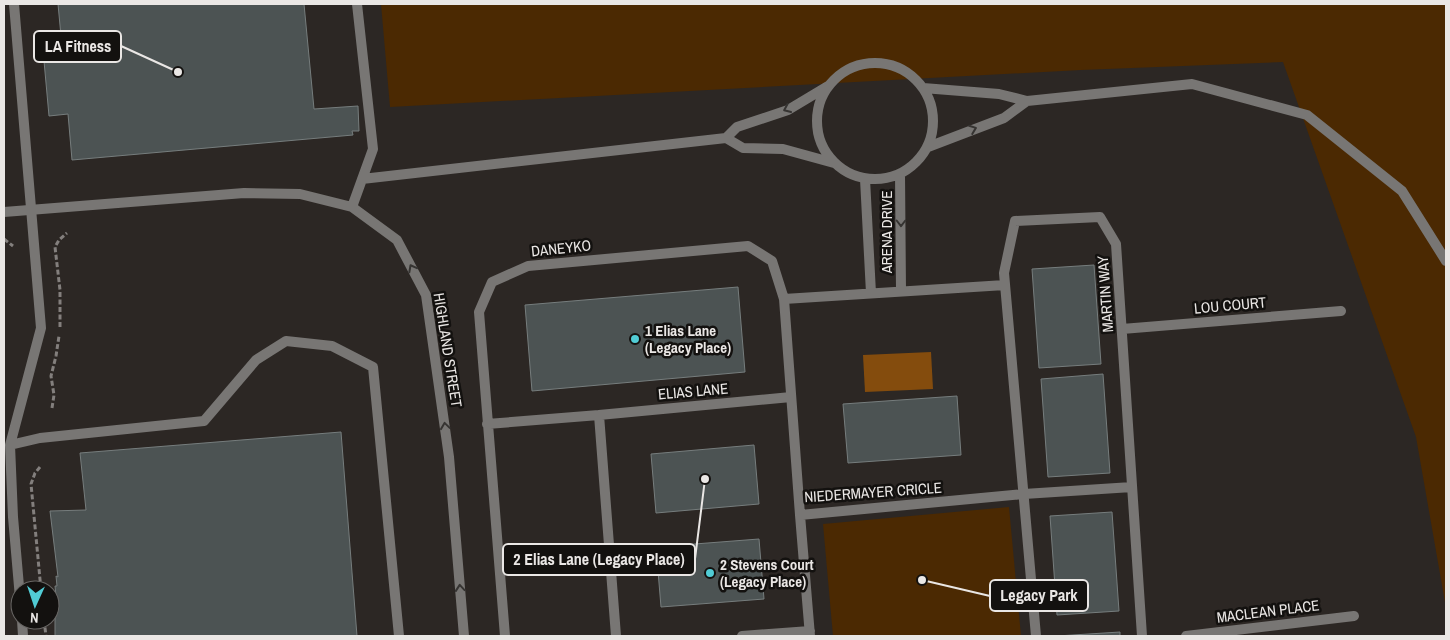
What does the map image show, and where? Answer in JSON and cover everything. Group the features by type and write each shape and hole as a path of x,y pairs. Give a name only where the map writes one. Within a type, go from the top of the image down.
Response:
{"lane":[{"path":"14,4 41,328 10,446 18,580"},
{"path":"352,207 373,149 357,4"},
{"path":"726,138 737,127 788,110 829,86 842,73 859,66 877,63 895,67 911,75 923,88 930,102 933,117 928,147 916,163 900,174 883,179 865,179 848,173 834,163 824,150 818,134 817,117 821,100 829,86"},
{"path":"923,88 999,94 1027,101 1192,84 1307,115 1402,191 1446,261"},
{"path":"928,147 1004,118 1027,101"},
{"path":"362,179 726,138 743,148 782,149 834,163"},
{"name":"ARENA DRIVE","path":"900,174 901,291"},
{"name":"ARENA DRIVE","path":"865,179 871,293"},
{"name":"HIGHLAND STREET","path":"4,212 244,193 300,194 352,207 397,240 426,295 449,457 464,636"},
{"name":"MARTIN WAY","path":"1036,636 1004,273 1015,221 1100,217 1116,244 1142,636"},
{"name":"DANEYKO","path":"505,636 478,312 492,282 528,266 748,246 772,261 784,300"},
{"path":"784,300 1005,284"},
{"name":"NIEDERMAYER CRICLE","path":"784,300 800,515 1024,494 1132,487"},
{"name":"LOU COURT","path":"1122,329 1341,311"},
{"path":"10,446 40,438 204,421 256,360 286,342 332,346 373,367 399,636"},
{"name":"ELIAS LANE","path":"487,424 599,416 791,397"},
{"path":"599,416 616,636"},
{"path":"742,636 810,634 800,515"},
{"name":"MACLEAN PLACE","path":"1186,636 1354,616"}],"path":[{"path":"4,239 13,246"},
{"path":"40,467 35,472 31,484 40,580"}],"shaded area":[{"path":"381,4 1446,4 1446,608 1416,437 1283,62 1081,70 390,107"},
{"path":"931,352 933,389 865,392 863,355"},
{"path":"1009,507 1021,636 833,636 823,524"}],"building":[{"path":"58,4 304,4 314,109 358,106 359,131 352,131 353,135 72,160 68,114 49,116 42,39 61,36"},
{"path":"1094,265 1101,364 1039,368 1032,269"},
{"name":"1 Elias Lane (Legacy Place)","path":"738,287 745,372 532,391 525,305"},
{"path":"1103,374 1110,473 1048,477 1041,379"},
{"path":"957,396 961,455 848,463 843,404"},
{"path":"341,432 357,636 55,636 55,630 60,630 60,580 56,580 56,576 58,577 50,511 86,510 80,453"},
{"path":"754,445 759,504 656,513 651,454"},
{"path":"1112,512 1119,611 1057,615 1050,516"},
{"name":"2 Stevens Court (Legacy Place)","path":"759,539 764,599 661,607 656,547"},
{"path":"1120,632 1120,636 1057,636"}],"place":[{"name":"LA Fitness","path":"178,72"},
{"name":"1 Elias Lane (Legacy Place)","path":"635,339"},
{"name":"2 Elias Lane (Legacy Place)","path":"705,479"},
{"name":"2 Stevens Court (Legacy Place)","path":"710,573"},
{"name":"Legacy Park","path":"922,580"}]}
